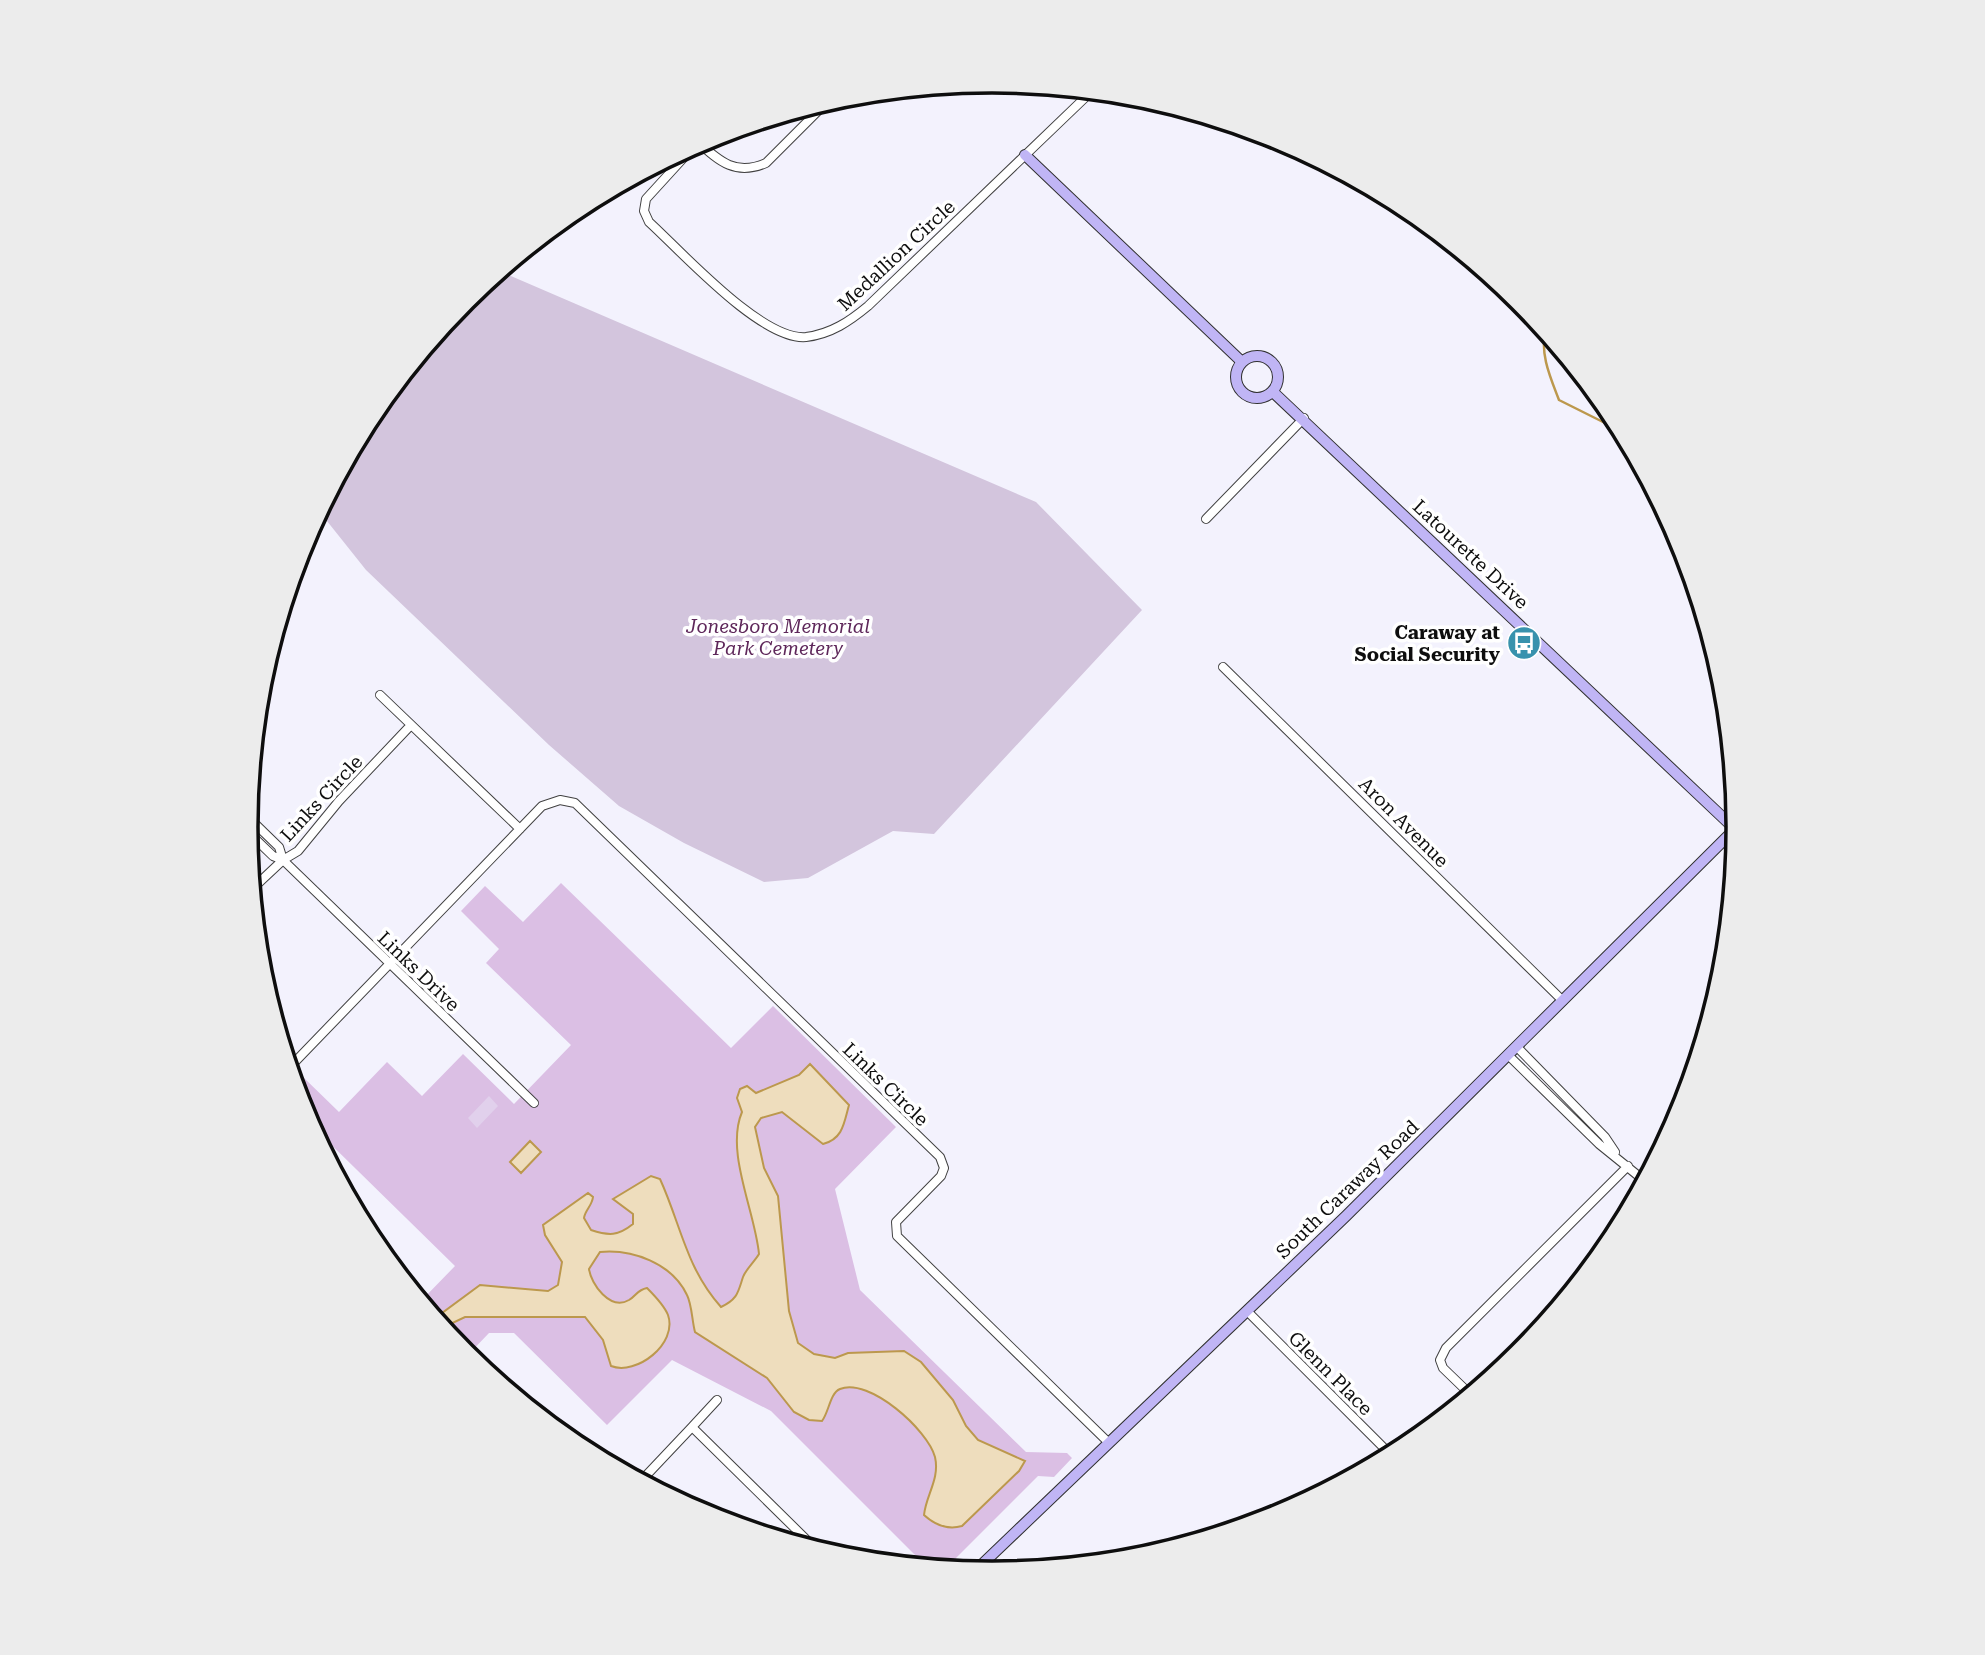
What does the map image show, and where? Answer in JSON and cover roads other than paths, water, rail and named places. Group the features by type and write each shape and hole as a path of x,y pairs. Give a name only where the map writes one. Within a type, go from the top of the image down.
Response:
{"street":[{"name":"Medallion Circle","path":"677,165 646,199 644,211 649,222 757,321 804,337 848,323 1084,99"},
{"path":"708,150 730,167 754,168 766,163 812,116"},
{"path":"1025,155 1242,362"},
{"path":"1256,355 1270,359 1278,371 1273,391 1259,398 1245,394 1236,383 1237,368 1242,362 1256,355"},
{"name":"Latourette Drive","path":"1273,391 1727,817"},
{"path":"1206,519 1304,418"},
{"name":"Aron Avenue","path":"1223,667 1563,1001"},
{"path":"380,695 520,829"},
{"name":"Links Circle","path":"260,881 283,860 298,851 339,802 411,725"},
{"name":"Links Circle","path":"296,1061 520,829 550,802 560,800 578,805 940,1157 944,1168 941,1176 897,1222 897,1236 1109,1443"},
{"name":"Links Drive","path":"258,827 279,847 283,860"},
{"name":"South Caraway Road","path":"986,1562 1247,1311 1727,837"},
{"name":"Links Drive","path":"258,842 273,856 283,860 534,1104"},
{"path":"1517,1047 1639,1176"},
{"path":"1508,1055 1599,1144 1619,1157"},
{"path":"1465,1390 1443,1368 1440,1360 1446,1348 1628,1166"},
{"name":"Glenn Place","path":"1247,1311 1384,1448"},
{"path":"647,1475 717,1400"},
{"path":"692,1427 804,1538"}],"waterway":[{"path":"1544,342 1545,357 1559,400 1606,423"}],"place":[{"name":"Caraway at Social Security","path":"1524,643"}],"park label":[{"name":"Jonesboro Memorial Park Cemetery","path":"778,637"}]}
